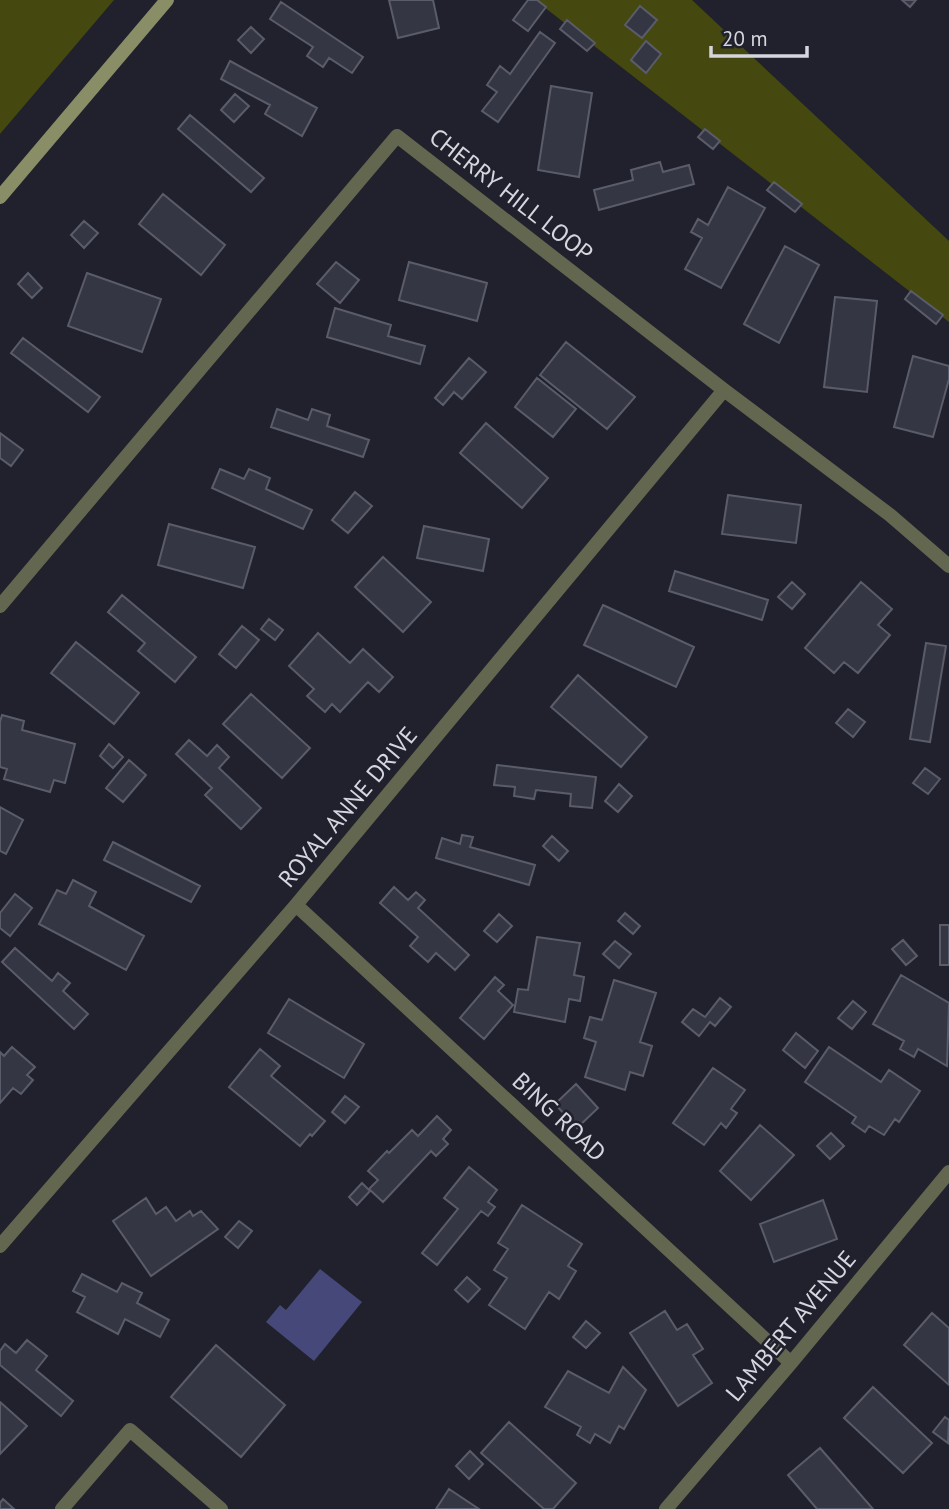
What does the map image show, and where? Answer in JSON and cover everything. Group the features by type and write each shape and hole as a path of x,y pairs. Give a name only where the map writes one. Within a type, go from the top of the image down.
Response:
{"street":[{"path":"0,197 167,0"},
{"name":"CHERRY HILL LOOP","path":"0,606 397,136 890,515 949,566"},
{"name":"ROYAL ANNE DRIVE","path":"0,1246 296,905 724,390"},
{"name":"BING ROAD","path":"296,905 792,1363"},
{"name":"LAMBERT AVENUE","path":"666,1509 792,1363 949,1172"},
{"path":"62,1509 130,1430 221,1509"}],"green space":[{"path":"0,0 114,0 0,134"},
{"path":"535,0 692,0 949,241 949,322"}],"water":[{"path":"320,1269 362,1302 314,1361 266,1322 280,1305 286,1310"}],"building":[{"path":"389,0 433,0 439,28 398,38"},
{"path":"528,0 537,0 546,7 528,31 513,20"},
{"path":"902,0 916,0 910,7"},
{"path":"281,2 363,57 352,73 329,58 323,67 307,56 313,47 270,19"},
{"path":"640,6 657,20 642,38 625,25"},
{"path":"567,20 595,43 587,51 560,29"},
{"path":"251,27 264,39 251,53 238,40"},
{"path":"540,32 555,43 498,122 482,111 497,92 487,85 500,66 510,74"},
{"path":"646,41 661,54 646,73 631,60"},
{"path":"230,61 317,108 302,136 265,114 270,105 221,79"},
{"path":"551,86 592,93 579,177 538,170"},
{"path":"235,94 249,106 234,122 221,110"},
{"path":"190,115 264,178 251,192 178,129"},
{"path":"705,129 720,141 713,149 698,137"},
{"path":"660,162 663,172 689,165 694,184 599,210 594,190 633,180 631,170"},
{"path":"774,182 802,204 795,212 767,190"},
{"path":"728,187 765,208 721,288 685,269 702,238 691,232 698,219 708,225"},
{"path":"163,194 225,245 201,275 139,224"},
{"path":"84,221 98,233 84,248 71,235"},
{"path":"785,246 819,265 779,343 744,324"},
{"path":"336,262 359,280 340,303 317,284"},
{"path":"409,262 487,283 477,321 399,300"},
{"path":"28,273 42,288 32,298 18,284"},
{"path":"87,273 161,299 142,352 68,326"},
{"path":"911,291 943,315 936,324 905,299"},
{"path":"835,297 877,301 867,392 824,387"},
{"path":"335,308 391,325 388,336 425,346 420,364 327,337"},
{"path":"23,338 100,397 88,412 11,353"},
{"path":"566,342 635,397 607,429 540,375"},
{"path":"913,356 949,366 949,379 933,437 894,427"},
{"path":"469,358 486,372 462,399 454,392 443,405 435,398"},
{"path":"537,378 576,409 553,437 515,407"},
{"path":"277,409 308,420 312,409 330,415 327,426 369,440 363,457 271,427"},
{"path":"486,423 548,478 522,508 460,453"},
{"path":"0,433 23,450 11,466 0,458"},
{"path":"220,469 244,479 249,469 270,478 266,489 312,510 303,529 212,488"},
{"path":"355,492 372,506 348,533 332,520"},
{"path":"728,495 801,505 796,543 722,534"},
{"path":"169,524 255,547 243,588 158,565"},
{"path":"424,526 489,539 483,571 417,558"},
{"path":"383,557 431,602 403,632 355,587"},
{"path":"675,571 768,600 762,620 669,591"},
{"path":"792,582 805,594 792,609 778,597"},
{"path":"861,582 892,609 878,625 890,635 858,673 844,662 834,673 805,648"},
{"path":"122,595 196,657 175,682 138,651 145,643 108,612"},
{"path":"603,605 694,647 676,687 584,645"},
{"path":"269,619 283,630 275,640 261,629"},
{"path":"242,626 259,640 236,668 219,654"},
{"path":"318,633 350,663 363,649 393,677 379,692 368,682 340,712 332,704 325,712 307,696 314,689 289,666"},
{"path":"76,642 139,693 114,724 51,673"},
{"path":"926,643 946,646 930,742 910,739"},
{"path":"578,675 647,737 621,767 551,707"},
{"path":"251,694 310,748 282,778 223,724"},
{"path":"848,709 865,722 853,737 836,723"},
{"path":"2,715 24,721 22,730 75,744 65,783 54,780 50,792 4,779 7,769 0,767"},
{"path":"189,740 207,756 217,745 229,757 219,768 261,808 241,829 205,795 212,788 176,754"},
{"path":"109,744 123,757 113,768 100,756"},
{"path":"129,760 146,775 123,802 106,788"},
{"path":"497,765 596,777 592,808 570,806 571,794 536,790 534,799 514,796 515,787 494,785"},
{"path":"925,768 940,779 928,794 913,783"},
{"path":"619,784 632,796 618,812 605,801"},
{"path":"0,807 23,820 6,854 0,851"},
{"path":"462,835 473,837 470,847 535,865 529,885 436,858 442,838 460,844"},
{"path":"552,836 568,851 559,861 543,846"},
{"path":"113,842 200,886 191,902 104,860"},
{"path":"73,880 96,892 89,906 144,936 126,970 39,924 57,890 66,894"},
{"path":"394,887 408,900 416,892 425,900 418,908 469,955 455,970 436,953 428,962 410,946 418,937 380,903"},
{"path":"15,894 32,908 10,936 0,928 0,913"},
{"path":"625,913 640,926 633,934 618,921"},
{"path":"499,914 512,926 497,942 484,931"},
{"path":"940,925 949,925 949,965 940,965"},
{"path":"537,937 580,943 574,975 584,977 580,1001 569,999 565,1022 514,1012 518,989 528,990"},
{"path":"903,940 917,956 906,965 892,949"},
{"path":"615,941 631,954 619,968 603,954"},
{"path":"15,948 52,981 58,973 70,983 63,991 88,1014 74,1029 2,962"},
{"path":"901,975 949,1003 947,1066 918,1049 914,1057 900,1049 904,1041 873,1024"},
{"path":"495,977 504,985 498,991 513,1005 484,1039 460,1018"},
{"path":"614,980 656,993 640,1042 652,1046 643,1076 630,1072 625,1090 585,1077 596,1042 584,1038 590,1017 602,1020"},
{"path":"720,998 731,1007 715,1026 710,1022 699,1036 682,1022 693,1009 705,1017"},
{"path":"289,999 364,1044 344,1078 268,1033"},
{"path":"853,1001 866,1012 852,1029 838,1018"},
{"path":"796,1033 818,1051 805,1068 783,1050"},
{"path":"12,1047 35,1067 27,1075 33,1080 21,1094 13,1088 0,1103 0,1052 4,1056"},
{"path":"829,1047 881,1082 889,1070 920,1091 899,1122 895,1119 884,1135 869,1126 865,1132 852,1123 856,1117 805,1082"},
{"path":"260,1049 280,1066 271,1076 325,1121 300,1146 229,1087"},
{"path":"713,1068 745,1090 731,1109 737,1113 726,1128 721,1123 704,1145 673,1123"},
{"path":"576,1084 598,1108 577,1128 555,1104"},
{"path":"345,1096 359,1107 345,1123 332,1112"},
{"path":"437,1116 451,1130 443,1139 448,1144 436,1156 431,1151 383,1202 369,1189 378,1180 368,1171 412,1130 418,1136"},
{"path":"760,1125 794,1155 751,1200 720,1171"},
{"path":"831,1133 844,1146 830,1159 817,1146"},
{"path":"469,1167 497,1190 488,1202 495,1207 488,1216 481,1211 437,1265 422,1253 458,1209 444,1198"},
{"path":"362,1183 370,1191 357,1205 349,1197"},
{"path":"146,1198 156,1214 166,1207 176,1221 190,1211 193,1216 201,1211 218,1229 151,1276 113,1221"},
{"path":"823,1200 837,1239 774,1262 760,1224"},
{"path":"522,1205 582,1244 568,1266 576,1271 559,1299 549,1292 525,1329 489,1305 507,1278 494,1270 508,1249 498,1243"},
{"path":"239,1221 252,1231 238,1248 225,1237"},
{"path":"82,1274 117,1292 122,1283 142,1293 137,1303 169,1320 160,1337 125,1319 118,1334 77,1312 85,1297 73,1291"},
{"path":"467,1277 480,1289 468,1302 455,1290"},
{"path":"665,1311 677,1330 687,1324 703,1349 693,1355 712,1383 678,1406 630,1333"},
{"path":"932,1313 949,1328 949,1385 904,1345"},
{"path":"586,1321 600,1333 586,1348 573,1337"},
{"path":"27,1340 47,1356 36,1370 73,1401 61,1416 0,1365 0,1351 5,1344 16,1353"},
{"path":"216,1345 285,1405 241,1457 171,1397"},
{"path":"623,1367 646,1390 624,1429 619,1426 610,1443 595,1434 590,1443 577,1435 581,1427 545,1407 568,1371 609,1393"},
{"path":"873,1387 932,1443 903,1473 844,1418"},
{"path":"0,1402 27,1426 0,1454"},
{"path":"945,1417 949,1420 948,1443 933,1432"},
{"path":"509,1422 576,1483 553,1509 544,1509 481,1453"},
{"path":"820,1448 873,1509 817,1509 788,1475"},
{"path":"470,1451 483,1464 469,1479 456,1466"},
{"path":"449,1489 479,1509 436,1509"},
{"path":"3,1499 14,1509 0,1509"}]}
